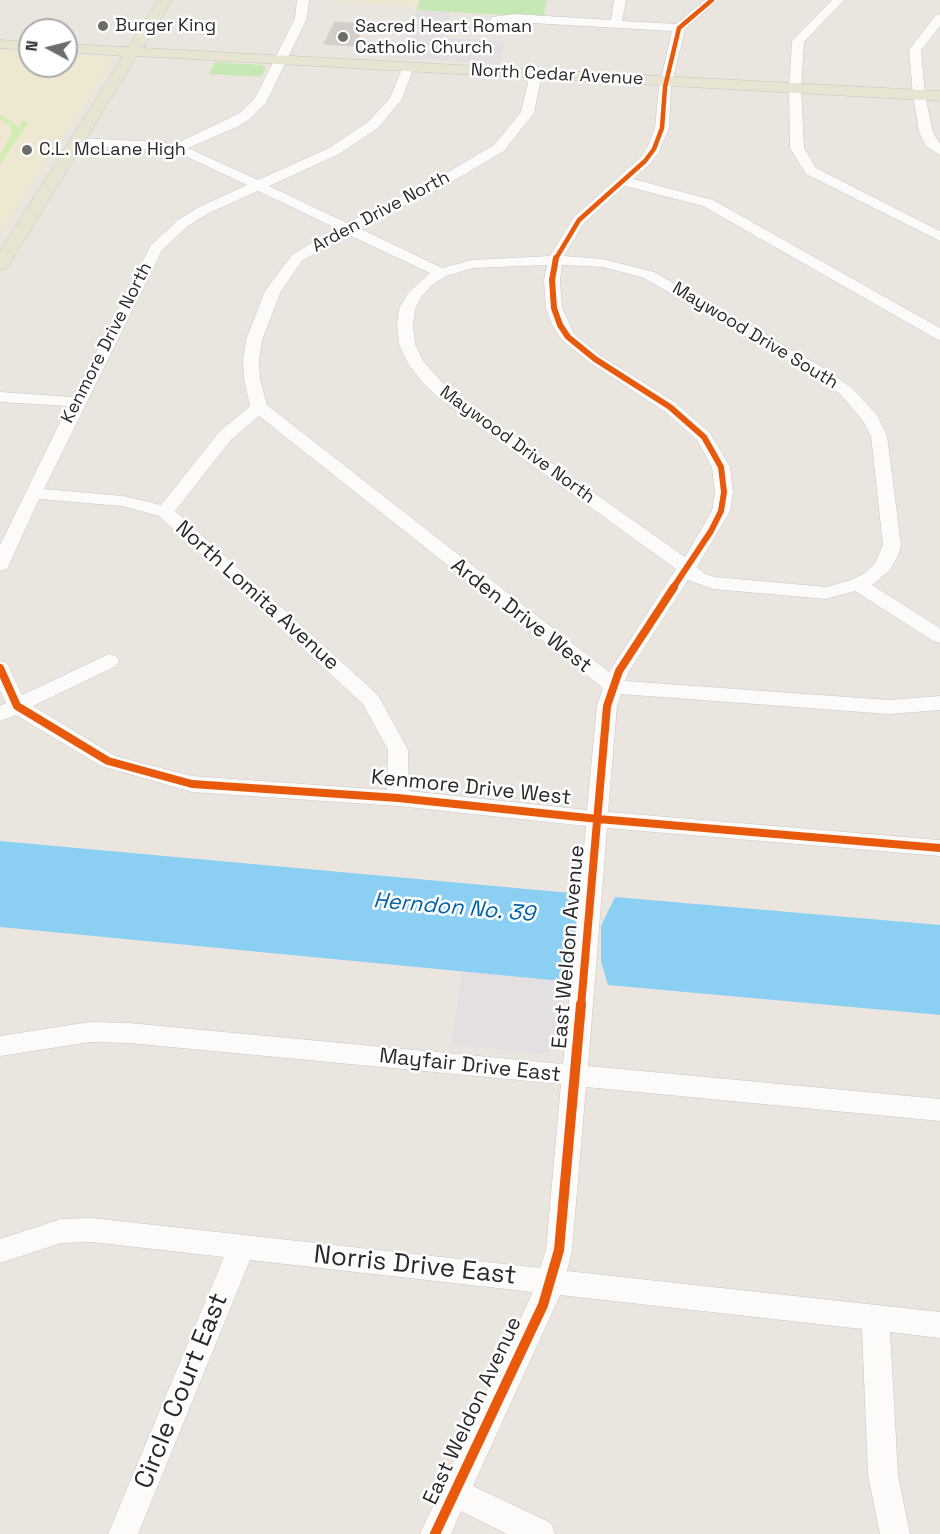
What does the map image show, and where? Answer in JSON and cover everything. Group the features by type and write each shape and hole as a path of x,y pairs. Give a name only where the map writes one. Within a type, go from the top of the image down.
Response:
{"main road":[{"path":"0,265 165,0"},
{"path":"0,44 18,45"},
{"name":"North Cedar Avenue","path":"78,49 940,96"}],"street":[{"path":"177,148 245,116 261,100 301,18 303,0"},
{"path":"616,24 621,0"},
{"path":"496,21 514,18 679,28 712,0"},
{"path":"837,0 835,5 798,41 795,88 797,148 811,171 940,237"},
{"path":"940,18 915,50 919,95 926,132 931,143 940,151"},
{"name":"East Weldon Avenue","path":"435,1534 532,1330 552,1281 559,1250 607,706 619,671 711,531 721,511 724,492 721,467 704,436 688,420 595,359 568,337 560,325 554,308 552,280 555,260 568,234 579,220 645,161 659,137 667,81 679,28"},
{"name":"Kenmore Drive North","path":"0,566 33,493 156,248 183,223 204,210 334,151 373,124 396,99 408,67"},
{"name":"Arden Drive North","path":"259,407 252,378 251,360 254,340 273,291 284,273 311,247 443,181 499,148 527,113 536,74"},
{"path":"76,142 177,148 349,227 441,273"},
{"path":"624,181 708,203 926,325 940,336"},
{"name":"Maywood Drive North","path":"555,260 490,261 441,273 415,294 407,309 406,344 415,362 428,379 445,395 673,557 686,570"},
{"name":"Maywood Drive South","path":"555,260 603,263 650,275 821,374 847,392 861,406 879,436 892,545 889,556 872,577 858,584 826,593 713,583 698,578 686,570"},
{"path":"0,397 78,402"},
{"path":"165,512 225,436 259,407"},
{"name":"Arden Drive West","path":"259,407 357,487 613,686 889,706 940,703"},
{"name":"North Lomita Avenue","path":"33,493 123,501 165,512 371,700 398,750 398,798"},
{"path":"858,584 940,638"},
{"path":"0,668 8,710 109,661"},
{"name":"Kenmore Drive West","path":"8,710 108,761 192,784 398,798 598,819 940,848"},
{"name":"Mayfair Drive East","path":"0,1046 90,1032 129,1033 940,1110"},
{"name":"Norris Drive East","path":"0,1251 61,1231 92,1230 940,1325"},
{"name":"Circle Court East","path":"123,1534 241,1248"},
{"path":"875,1318 883,1475 895,1534"},
{"path":"454,1492 540,1534"}],"shaded area":[{"path":"316,0 420,0 417,7"},
{"path":"416,10 451,12 442,38 505,41 499,64 398,58"},
{"name":"C.L. McLane High","path":"0,50 18,51 18,78 78,78 78,55 114,58 0,235"},
{"path":"462,971 562,981 553,1049 543,1054 451,1045"}],"green space":[{"path":"420,0 547,0 543,17 417,10"},
{"path":"215,62 262,65 266,68 261,77 209,74"},
{"path":"0,115 12,121 18,128 23,121 29,122 0,164 0,155 12,133 10,126 0,119"}],"water":[{"name":"Herndon No. 39","path":"0,841 571,893 576,924 572,959 562,981 0,927"},
{"path":"615,897 940,925 940,1015 608,985 601,961 601,926"}],"building":[{"name":"Sacred Heart Roman Catholic Church","path":"335,22 362,24 361,26 364,27 354,46 324,44"}],"cycle path":[{"path":"435,1534 543,1305 559,1250 607,706 619,671 711,531 721,511 724,492 721,467 704,437 670,407 595,359 568,337 560,325 554,308 552,280 555,260 579,220 645,161 654,149 662,128 665,87 679,28 712,0"},
{"path":"0,668 17,706 108,761 192,784 398,798 598,819 940,848"}],"place":[{"name":"Burger King","path":"103,26"},
{"name":"Sacred Heart Roman Catholic Church","path":"343,37"},
{"name":"C.L. McLane High","path":"27,150"}]}
